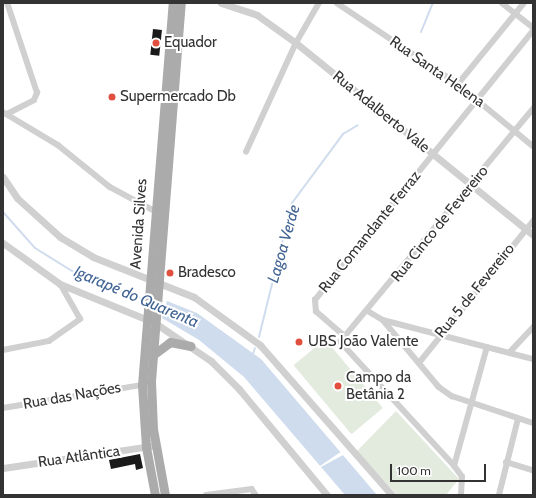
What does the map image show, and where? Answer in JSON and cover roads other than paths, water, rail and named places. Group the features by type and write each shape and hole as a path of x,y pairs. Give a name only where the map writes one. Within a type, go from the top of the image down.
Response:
{"main road":[{"name":"Avenida Silves","path":"154,279 153,210 173,3"},
{"name":"Avenida Silves","path":"165,495 151,414 153,355 152,319 154,279 181,3"},
{"name":"Avenida Silves","path":"152,319 142,385 146,447 155,495"},
{"path":"153,355 170,342 190,346"}],"street":[{"path":"5,113 34,100 37,93 7,3"},
{"name":"Rua Adalberto Vale","path":"221,3 257,15 296,43 533,235"},
{"path":"246,152 296,43 319,3"},
{"name":"Rua Santa Helena","path":"337,3 458,84 533,146"},
{"path":"502,3 533,27"},
{"path":"458,84 524,3"},
{"name":"Rua Comandante Ferraz","path":"345,337 316,312 315,300 533,31"},
{"name":"Rua Cinco de Fevereiro","path":"345,337 368,312 533,109"},
{"path":"5,113 58,145 110,187 153,210"},
{"path":"3,177 17,198 60,237 93,257 154,279 194,297 260,345 392,495"},
{"name":"Rua 5 de Fevereiro","path":"419,363 440,333 533,221"},
{"path":"3,243 60,284 152,319 190,346 239,389 327,495"},
{"path":"3,350 49,341 80,319 60,284"},
{"path":"368,312 383,320 440,333 533,359"},
{"path":"383,320 439,387 470,404 533,423"},
{"path":"510,352 533,326"},
{"path":"345,337 340,345 454,466 462,477 461,495"},
{"path":"454,466 487,347"},
{"name":"Rua das Nações","path":"3,408 142,385"},
{"path":"499,495 506,462 518,419"},
{"name":"Rua Atlântica","path":"3,468 156,445"},
{"path":"506,462 533,470"},
{"path":"206,495 252,489 256,495"}],"water":[{"path":"167,301 197,313 261,359 377,495 345,495 244,377 199,340 162,318"}],"waterway":[{"name":"Lagoa Verde","path":"421,32 433,3"},
{"name":"Lagoa Verde","path":"259,337 292,203 343,134 358,125"},
{"name":"Igarapé do Quarenta","path":"3,212 35,248 80,276 146,300"},
{"name":"Lagoa Verde","path":"253,354 255,348"}],"place":[{"name":"Equador","path":"156,43"},
{"name":"Supermercado Db","path":"112,97"},
{"name":"Bradesco","path":"170,273"},
{"name":"UBS João Valente","path":"299,342"},
{"name":"Campo da Betânia 2","path":"338,386"}]}
